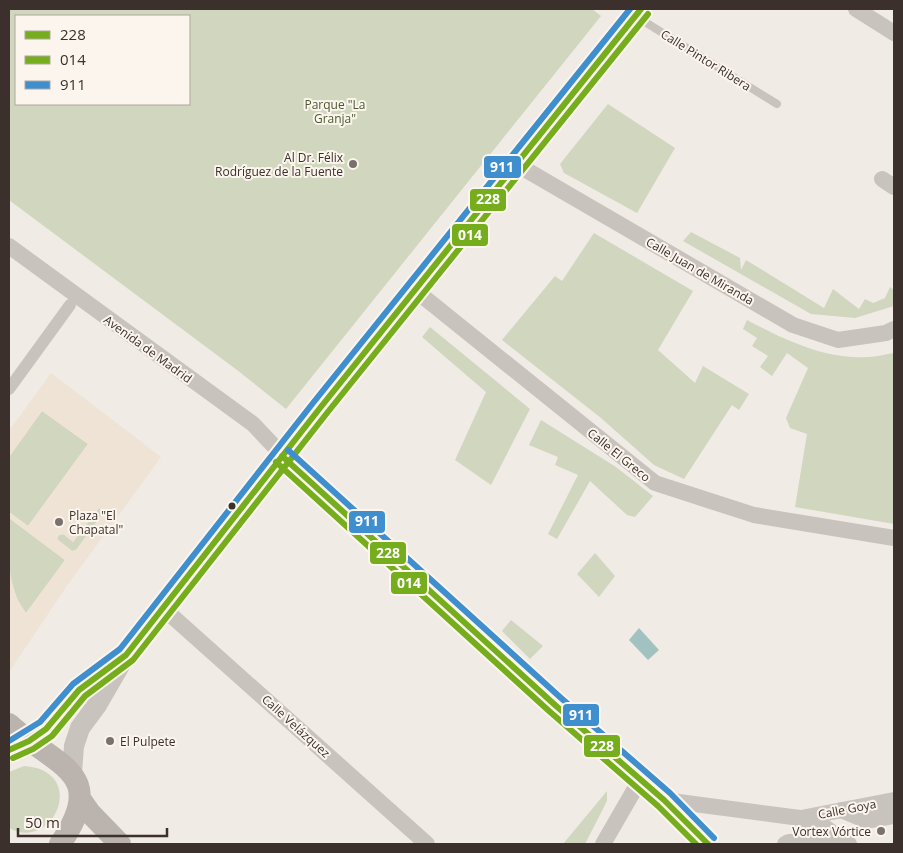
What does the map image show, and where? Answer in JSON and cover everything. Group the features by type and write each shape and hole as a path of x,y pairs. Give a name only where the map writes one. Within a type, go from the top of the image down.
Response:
{"main road":[{"path":"9,724 19,746 54,757 72,772 81,800 90,813 120,844"},
{"path":"60,844 73,824 81,800"}],"street":[{"path":"856,9 894,32"},
{"path":"72,772 74,746 80,728 97,705 126,655 282,456 638,12"},
{"name":"Calle Juan de Miranda","path":"516,164 793,325 838,340 886,333 894,329"},
{"name":"Avenida de Madrid","path":"9,246 253,424 282,456 490,646 664,800 708,844"},
{"name":"Calle El Greco","path":"415,290 655,483 754,515 894,538"},
{"path":"9,389 70,305"},
{"name":"Calle Velázquez","path":"163,608 427,844"},
{"path":"19,746 51,725 79,690 126,655"},
{"path":"603,844 640,780"},
{"path":"664,800 800,818 826,828 848,844"},
{"name":"Calle Goya","path":"800,818 894,800"},
{"path":"841,810 867,821 894,816"},
{"path":"781,815 787,843 848,844"}],"lane":[{"name":"Calle Pintor Ribera","path":"638,12 777,104"}],"green space":[{"name":"Parque \"La Granja\"","path":"9,9 592,9 601,16 286,409 237,370 9,200"},
{"path":"608,104 675,148 637,213 564,173 560,164"},
{"path":"691,232 740,258 741,270 746,260 824,308 833,289 859,309 865,299 873,303 885,298 890,287 894,290 894,306 855,318 811,314 683,241"},
{"path":"594,233 693,291 658,350 695,383 703,366 749,394 739,410 732,405 684,479 654,465 601,418 502,340 555,276 562,281"},
{"path":"747,320 790,341 820,352 852,357 874,357 894,353 894,524 795,507 807,434 790,428 786,418 808,368 787,353 772,376 760,367 768,356 752,346 757,338 743,329"},
{"path":"430,327 530,409 491,485 455,460 486,392 422,337"},
{"path":"42,411 88,444 28,526 9,512 9,457"},
{"path":"541,420 616,467 653,496 635,517 627,515 590,481 557,539 548,534 578,475 555,465 558,457 529,445"},
{"path":"99,508 104,512 76,550 72,551 57,539 59,535 64,534 73,542"},
{"path":"9,518 65,560 26,613 14,591 11,580"},
{"path":"595,553 615,576 599,597 577,574"},
{"path":"511,620 543,646 530,659 502,631"},
{"path":"24,766 44,771 55,781 60,794 58,808 51,820 39,829 25,833 9,828 9,772"},
{"path":"607,791 607,801 585,844 563,844"}],"shaded area":[{"name":"Plaza \"El Chapatal\"","path":"51,373 161,457 66,587 9,672 9,572 17,599 26,613 65,560 9,518 9,512 28,526 88,444 42,411 9,457 9,431","holes":["99,508 103,513 76,550 72,551 57,539 59,535 63,534 73,542"]}],"water":[{"path":"639,628 659,650 648,660 629,640"}],"transit line":[{"name":"911","path":"9,741 40,722 73,684 120,649 313,403 630,9"},
{"name":"228","path":"9,750 29,741 46,729 79,690 126,655 320,408 641,9"},
{"name":"014","path":"13,758 33,749 52,736 85,696 133,660 327,413 648,14"},
{"name":"911","path":"288,450 561,698 670,793 714,838"},
{"name":"228","path":"282,456 555,705 664,800 708,844"},
{"name":"014","path":"276,462 549,711 658,806 696,844"}],"place":[{"name":"Al Dr. Félix Rodríguez de la Fuente","path":"353,164"},
{"name":"Plaza \"El Chapatal\"","path":"59,522"},
{"name":"El Pulpete","path":"110,741"},
{"name":"Vortex Vórtice","path":"881,831"}]}
